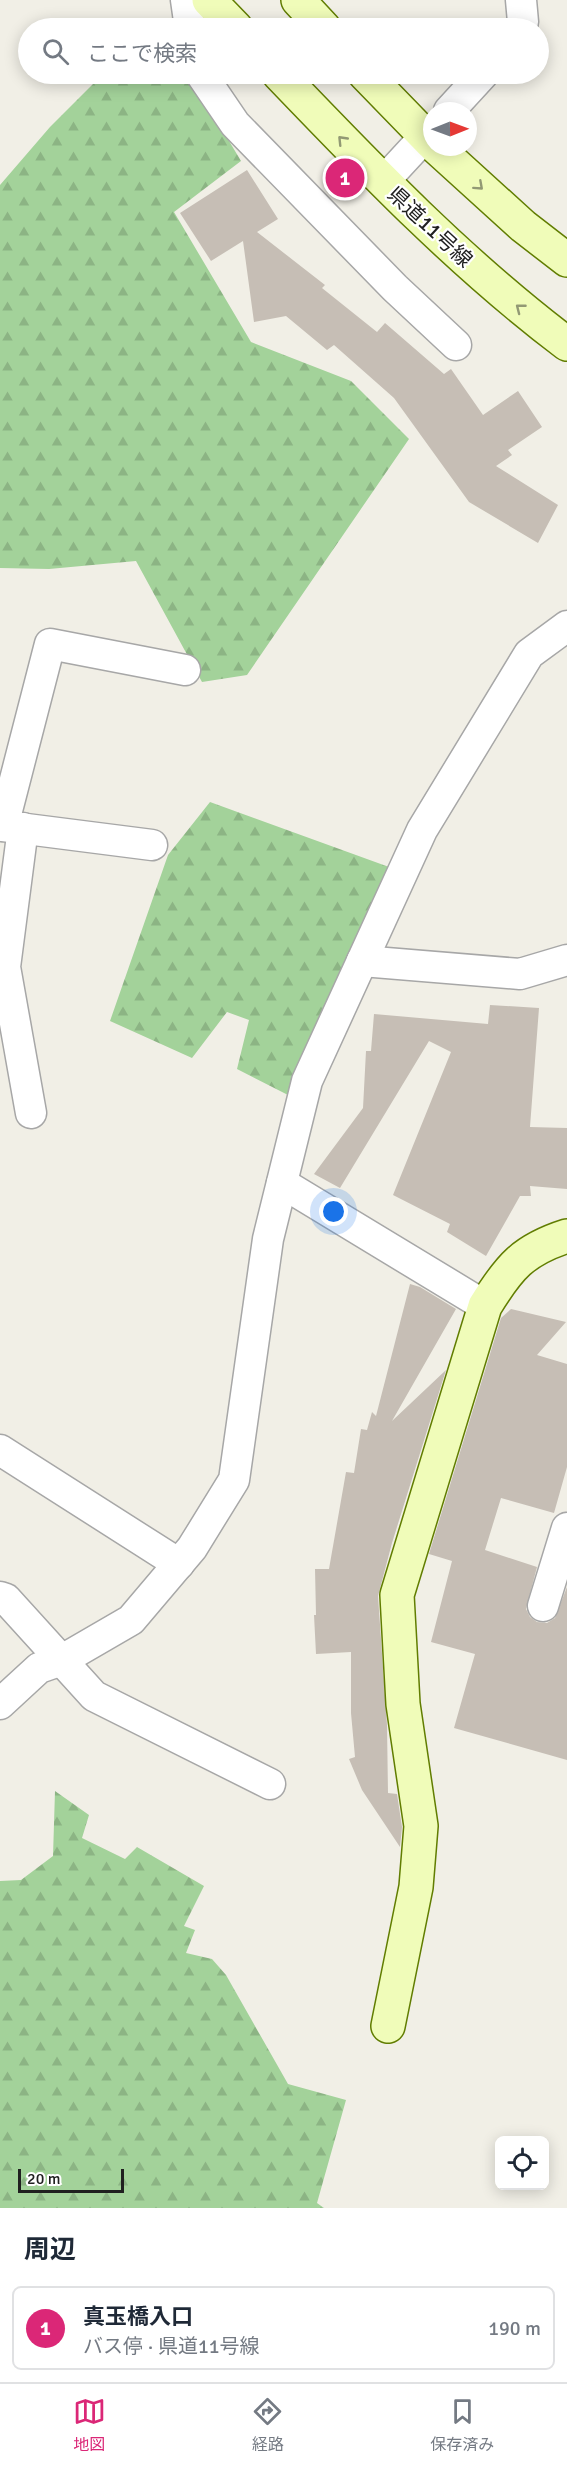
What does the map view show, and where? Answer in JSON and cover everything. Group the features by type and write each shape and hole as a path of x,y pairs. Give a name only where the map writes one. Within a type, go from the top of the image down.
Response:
{"street":[{"path":"186,0 189,18"},
{"path":"209,0 226,18"},
{"path":"298,0 315,18"},
{"path":"521,0 523,18"},
{"path":"208,84 235,124 394,288 456,345"},
{"name":"県道11号線","path":"289,84 444,242 515,304 567,344"},
{"path":"375,84 423,131"},
{"path":"457,102 474,84"},
{"path":"383,182 423,146"},
{"path":"449,156 523,226 567,260"},
{"path":"0,1704 39,1668 62,1660 131,1620 192,1548 234,1480 268,1239 307,1081 422,830 529,654 567,626"},
{"path":"31,1113 5,967 9,826 50,644 185,670"},
{"path":"9,826 152,844"},
{"path":"362,961 520,974 567,960"},
{"path":"282,1183 485,1306"},
{"path":"388,2026 416,1887 421,1826 403,1704 397,1595 485,1306 503,1277 525,1254 567,1236"},
{"path":"0,1450 178,1564"},
{"path":"543,1606 567,1528"},
{"path":"0,1597 6,1599 94,1696 270,1784"}],"green space":[{"path":"93,84 195,84 241,161 174,212 251,342 351,381 409,439 247,675 202,682 136,561 49,569 0,568 0,185 50,127"},
{"path":"210,802 389,867 288,1095 237,1069 249,1020 227,1012 192,1058 110,1021 168,855"},
{"path":"55,1791 89,1815 82,1838 125,1859 137,1847 204,1886 184,1926 195,1930 186,1953 212,1959 226,1975 288,2084 346,2100 317,2203 324,2208 0,2208 0,1881 21,1880 53,1856"}],"building":[{"path":"247,170 278,219 257,232 325,285 322,288 377,332 385,323 444,374 451,369 483,415 518,391 542,427 508,450 512,455 496,466 558,505 538,543 469,502 394,398 334,345 327,350 286,316 254,322 243,241 211,261 180,213"},
{"path":"490,1005 539,1008 530,1127 567,1128 567,1189 530,1186 531,1196 520,1196 486,1256 447,1232 450,1224 393,1195 451,1052 429,1041 340,1188 314,1174 363,1108 366,1051 371,1051 374,1014 488,1024"},
{"path":"410,1284 420,1287 456,1309 392,1421 446,1370 392,1543 378,1596 387,1725 388,1793 397,1794 402,1827 400,1847 362,1790 349,1759 355,1757 351,1713 351,1652 316,1654 315,1569 329,1569 346,1472 354,1473 361,1429 367,1430 372,1412 376,1416"},
{"path":"511,1309 566,1322 537,1355 567,1364 567,1467 554,1513 501,1498 485,1550 537,1567 526,1609 530,1617 537,1622 547,1623 555,1618 567,1587 567,1760 454,1728 475,1654 431,1642 452,1561 429,1554 501,1318"}],"place":[{"name":"真玉橋入口","path":"345,178"}]}
